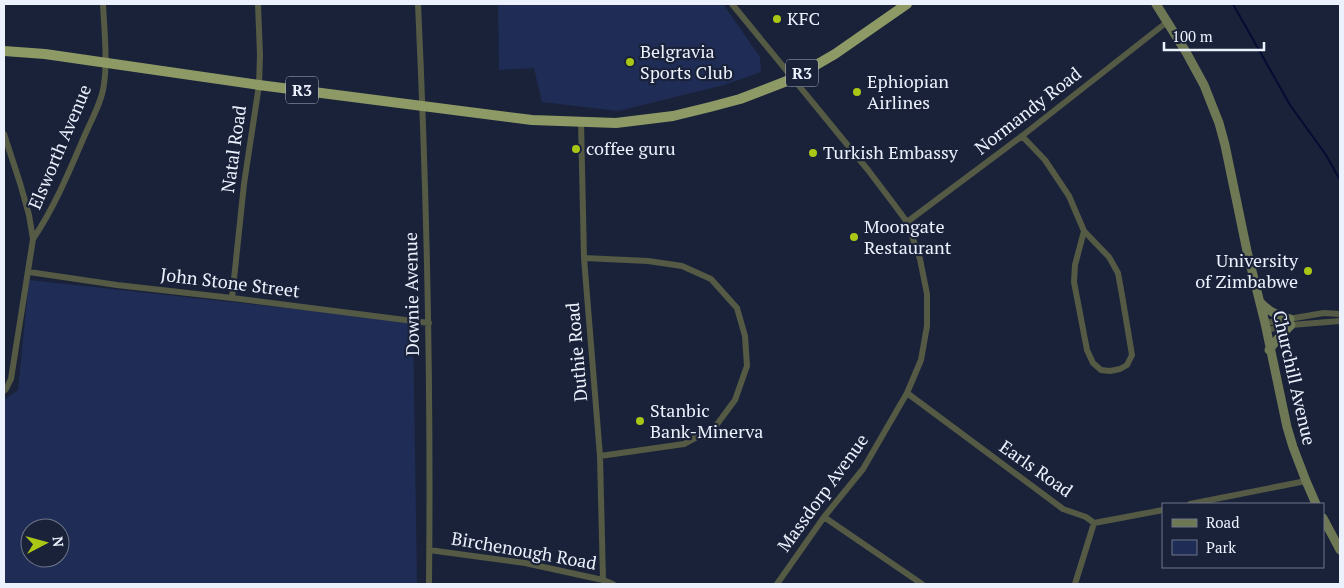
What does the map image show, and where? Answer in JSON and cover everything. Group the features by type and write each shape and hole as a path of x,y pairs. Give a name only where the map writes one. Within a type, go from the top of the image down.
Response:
{"highway":[{"name":"R3","path":"4,51 45,54 258,85 532,120 616,123 673,116 740,99 792,78 835,54 907,4"}],"main road":[{"name":"Churchill Avenue","path":"1156,4 1186,52 1204,86 1220,124 1287,427 1306,482 1316,503"},
{"path":"1259,300 1275,315 1290,322 1270,350"},
{"path":"1324,520 1340,550"}],"street":[{"name":"Elsworth Avenue","path":"33,240 48,216 94,116 104,86 103,4"},
{"name":"Natal Road","path":"232,298 244,184 258,85 260,55 258,4"},
{"name":"Downie Avenue","path":"418,4 429,323 429,584"},
{"name":"Massdorp Avenue","path":"732,4 868,170 907,222 920,259 927,294 927,326 922,360 907,393 863,470 824,517 776,584"},
{"name":"Normandy Road","path":"907,222 1022,136 1167,22"},
{"name":"Duthie Road","path":"581,122 584,258 600,456 603,580"},
{"path":"4,134 27,207 33,240 11,379 4,391"},
{"path":"1022,136 1045,160 1069,196 1084,231 1109,257 1118,273 1132,355 1127,365 1120,369 1101,370 1093,363 1087,350 1074,282 1084,231"},
{"path":"584,258 648,261 682,266 711,279 737,308 745,336 747,366 735,400 715,427 684,444 600,456"},
{"name":"John Stone Street","path":"29,272 117,285 429,323"},
{"path":"1265,326 1324,313 1340,314"},
{"path":"1290,322 1340,321"},
{"name":"Earls Road","path":"907,393 1064,508 1094,523"},
{"path":"1195,503 1306,482"},
{"path":"1075,584 1094,523 1162,510"},
{"path":"824,517 922,584"},
{"name":"Birchenough Road","path":"429,550 525,563 603,580 613,584"}],"green space":[{"name":"Belgravia Sports Club","path":"498,4 723,4 760,57 761,72 724,85 618,111 542,102 534,68 499,70"},
{"path":"29,280 413,322 417,584 4,584 4,400 18,390"}],"waterway":[{"path":"1233,4 1290,105 1326,155 1340,180"}],"place":[{"name":"KFC","path":"777,19"},
{"name":"Belgravia Sports Club","path":"630,62"},
{"name":"Ephiopian Airlines","path":"857,92"},
{"name":"coffee guru","path":"576,149"},
{"name":"Turkish Embassy","path":"813,153"},
{"name":"Moongate Restaurant","path":"854,237"},
{"name":"University of Zimbabwe","path":"1308,271"},
{"name":"Stanbic Bank-Minerva","path":"640,421"}]}
